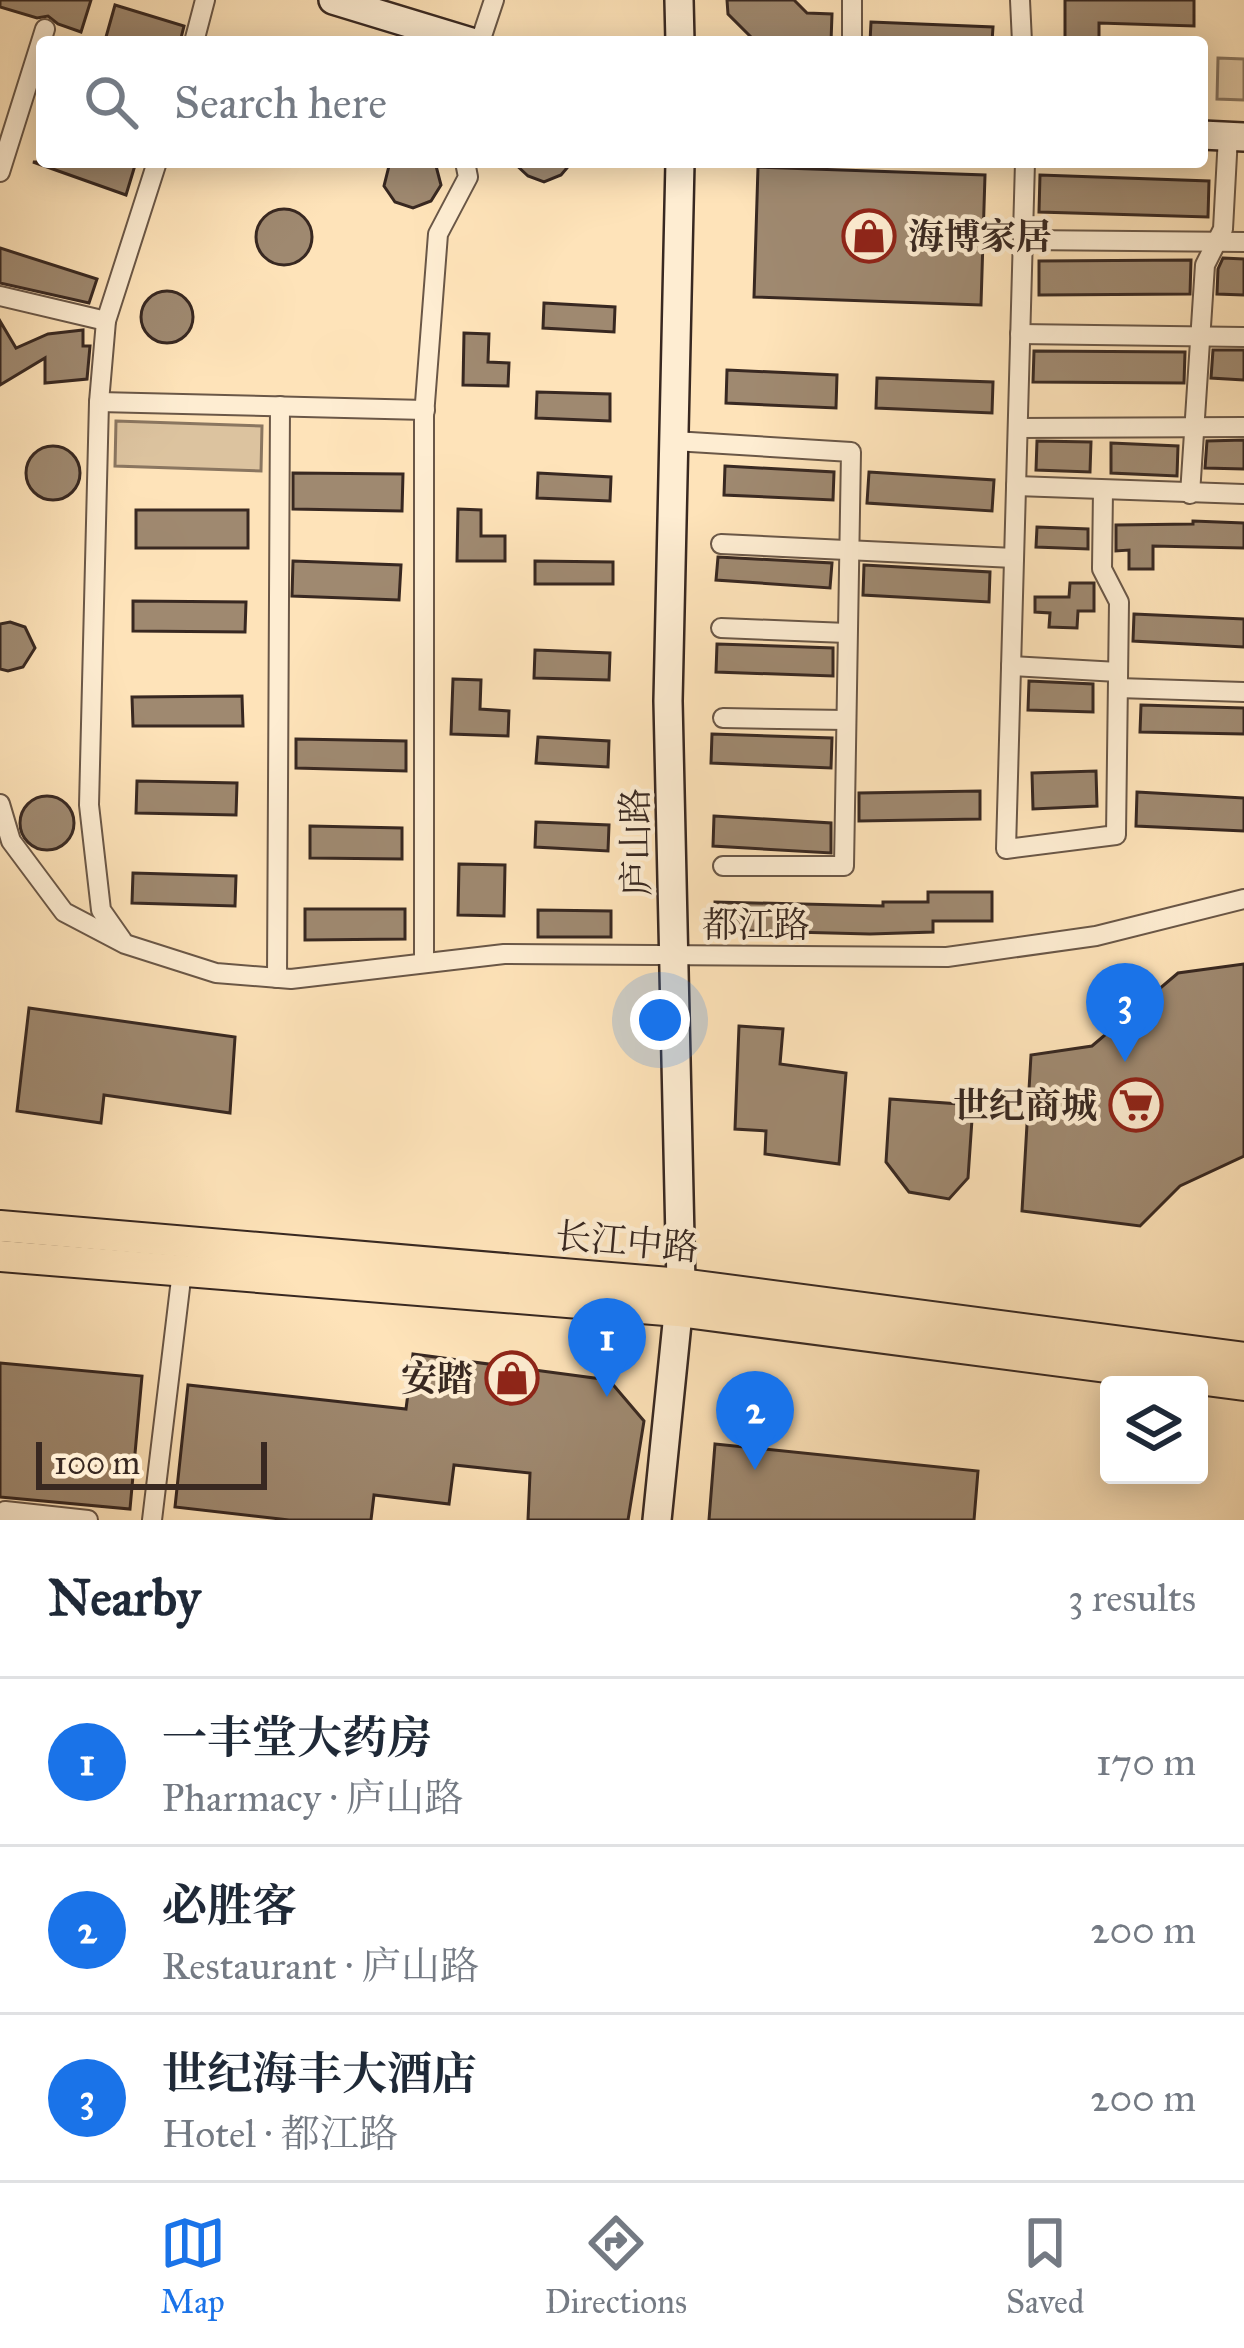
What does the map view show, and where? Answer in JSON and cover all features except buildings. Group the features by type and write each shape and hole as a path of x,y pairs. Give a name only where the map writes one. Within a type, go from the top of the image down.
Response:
{"main road":[{"name":"长江中路","path":"0,1226 1244,1358"},
{"name":"长江中路","path":"0,1256 680,1297 1244,1385"}],"street":[{"path":"196,36 206,0"},
{"path":"333,0 455,36"},
{"path":"478,36 494,0"},
{"path":"679,0 680,36"},
{"path":"851,0 852,36"},
{"path":"1020,0 1022,36"},
{"path":"42,36 45,28"},
{"path":"0,172 36,57"},
{"path":"1190,494 1204,265 1223,229 1225,136"},
{"path":"124,944 101,910 89,806 99,402 106,321 155,168"},
{"path":"424,963 425,410 438,234 468,177 466,168"},
{"name":"庐山路","path":"657,1520 680,1297 668,701 680,168"},
{"path":"1025,168 1006,849 1116,835 1119,602 1102,568 1102,490"},
{"path":"1023,240 1244,242"},
{"path":"0,296 106,321"},
{"path":"1020,334 1244,337"},
{"path":"99,402 425,410"},
{"path":"277,978 280,406"},
{"path":"1018,428 1244,427"},
{"path":"674,440 851,452 844,866 723,866"},
{"path":"1016,486 1244,494"},
{"path":"722,544 1014,558"},
{"path":"721,628 847,633"},
{"path":"1011,666 1244,692"},
{"path":"723,718 846,720"},
{"name":"都江路","path":"0,804 11,842 64,912 124,944 216,973 277,978 504,954 947,957 1096,936 1244,899"},
{"path":"152,1520 182,1270"},
{"path":"5,1520 5,1510 88,1520"}],"shaded area":[{"path":"1218,58 1244,59 1244,100 1217,99"},
{"path":"116,421 262,426 261,471 115,466"}],"place":[{"name":"海博家居","path":"869,236"},
{"name":"世纪海丰大酒店","path":"1125,1062"},
{"name":"世纪商城","path":"1136,1105"},
{"name":"安踏","path":"512,1378"},
{"name":"一丰堂大药房","path":"607,1397"},
{"name":"必胜客","path":"755,1470"}]}
